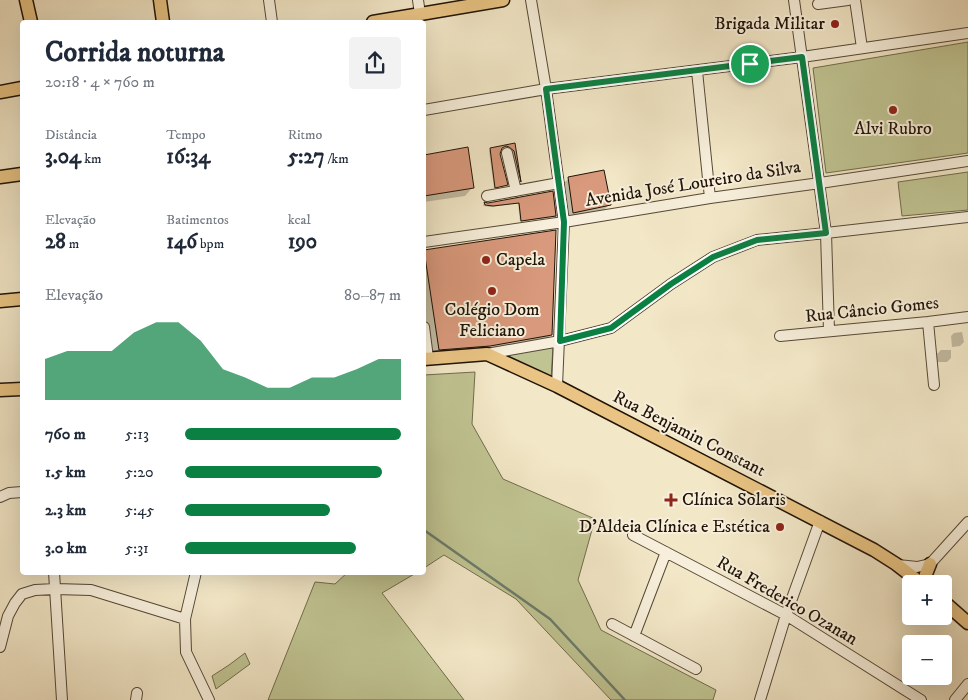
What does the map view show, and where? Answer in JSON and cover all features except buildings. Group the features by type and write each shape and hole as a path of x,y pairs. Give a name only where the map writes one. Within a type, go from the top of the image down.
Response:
{"main road":[{"path":"26,0 31,20"},
{"path":"160,0 163,20"},
{"path":"388,20 503,0"},
{"path":"0,92 20,88"},
{"path":"0,177 20,174"},
{"path":"0,301 20,298"},
{"path":"426,358 487,354"},
{"name":"Rua Benjamin Constant","path":"487,354 557,386 820,521 874,550 911,575"},
{"path":"0,390 20,389"},
{"path":"926,575 930,564"},
{"path":"952,609 968,623"}],"street":[{"path":"269,0 272,20"},
{"path":"418,0 420,14"},
{"path":"531,0 546,89 564,222 557,386"},
{"path":"794,0 826,233 829,331"},
{"path":"818,4 848,0"},
{"path":"855,0 862,48"},
{"path":"426,110 546,89 697,71 968,33"},
{"path":"697,71 710,198"},
{"path":"507,153 516,191"},
{"name":"Avenida José Loureiro da Silva","path":"426,242 968,161"},
{"path":"487,196 559,183"},
{"path":"487,354 560,341 611,328 671,284 713,257 757,240 968,216"},
{"name":"Rua Câncio Gomes","path":"780,336 968,317"},
{"path":"928,322 934,386"},
{"path":"0,497 20,492"},
{"path":"760,700 786,615 820,521"},
{"path":"896,564 916,567 930,564 968,522"},
{"name":"Rua Frederico Ozanan","path":"633,535 786,615 921,700"},
{"path":"634,636 666,552"},
{"path":"54,575 62,700"},
{"path":"195,575 185,619 186,652 208,700"},
{"path":"0,647 8,616 15,603 22,594 35,590 92,590 185,619"},
{"path":"612,624 696,669"},
{"path":"955,700 968,684"}],"green space":[{"name":"Alvi Rubro","path":"968,42 968,153 826,173 813,68"},
{"path":"968,172 968,210 902,216 898,182"},
{"path":"553,346 551,380 499,356"},
{"path":"475,372 472,424 503,479 595,519 578,580 601,630 716,690 713,700 611,700 516,599 444,555 426,567 426,375"},
{"path":"345,575 413,575 382,593 464,700 268,700 315,582 335,584"},
{"path":"245,653 250,664 216,689 212,676"}],"waterway":[{"path":"426,531 550,619 625,700"}],"place":[{"name":"Brigada Militar","path":"835,24"},
{"name":"Alvi Rubro","path":"893,110"},
{"name":"Capela","path":"486,260"},
{"name":"Colégio Dom Feliciano","path":"492,291"},
{"name":"Clínica Solaris","path":"671,500"},
{"name":"D'Aldeia Clínica e Estética","path":"780,527"}],"route":[{"path":"802,57 826,233 757,240 713,257 671,284 611,328 560,341 564,222 546,89 750,64 802,57"}]}
